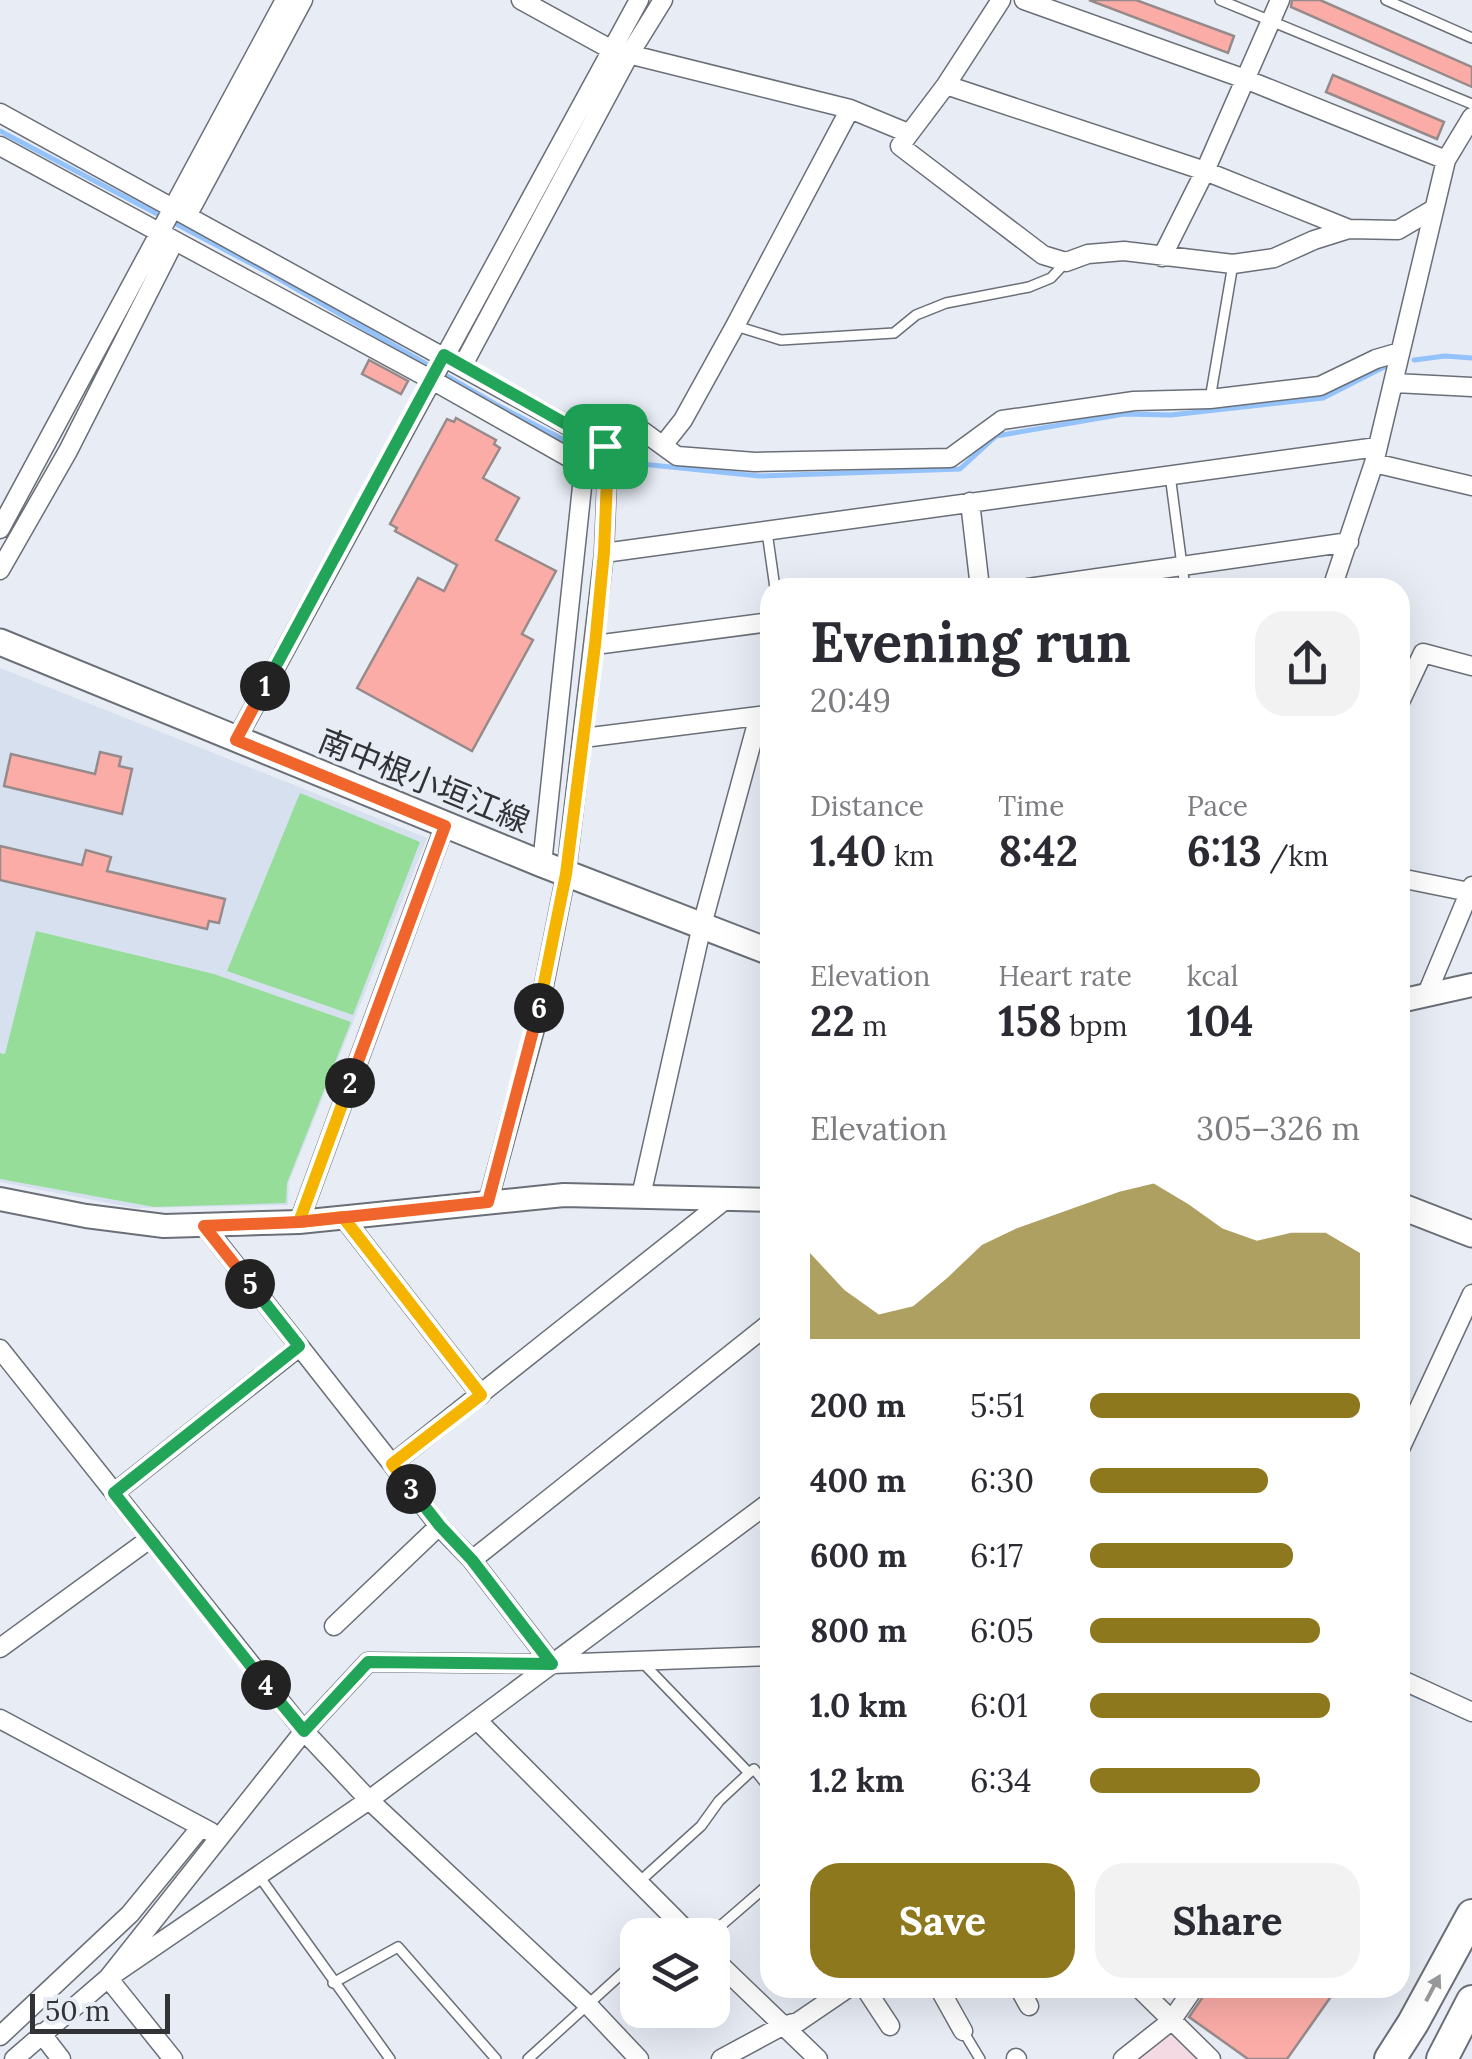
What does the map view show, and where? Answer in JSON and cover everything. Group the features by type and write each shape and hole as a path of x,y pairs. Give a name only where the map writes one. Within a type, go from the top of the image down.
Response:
{"highway":[{"path":"1390,2059 1414,2024 1472,1915"},
{"path":"1442,2059 1472,2001"}],"main road":[{"name":"南中根小垣江線","path":"0,642 445,826 760,948"},
{"path":"1410,1210 1472,1234"}],"street":[{"path":"0,529 165,236 285,0"},
{"path":"178,211 303,0"},
{"path":"520,0 620,52 850,109 908,133"},
{"path":"463,366 620,52 638,0"},
{"path":"236,740 443,356 620,52 664,0"},
{"path":"1002,0 900,146 1043,255 1066,262 1088,254 1124,251 1234,264 1274,258 1348,229 1398,230 1432,210"},
{"path":"1024,0 1245,80 1446,160"},
{"path":"1162,257 1205,171 1280,0"},
{"path":"946,85 1205,171 1348,229"},
{"path":"664,444 683,420 736,326 850,109"},
{"path":"0,113 605,447"},
{"path":"1336,578 1395,383 1446,160 1472,117"},
{"path":"0,146 432,379 584,468 607,476"},
{"path":"0,570 68,451 165,236"},
{"path":"488,1202 536,1025 566,874 604,552 605,423 637,427 677,456 755,462 950,458 1002,420 1134,400 1210,399 1320,386 1400,352"},
{"path":"1395,383 1472,387"},
{"path":"604,552 1170,475 1376,455 1472,486"},
{"path":"542,864 584,468"},
{"path":"970,502 979,578"},
{"path":"1102,578 1349,542"},
{"path":"595,645 760,623"},
{"path":"1410,680 1423,652 1472,666"},
{"path":"583,738 760,716"},
{"path":"640,1196 702,925 760,729"},
{"path":"299,1222 445,826"},
{"path":"1410,880 1471,889 1426,996"},
{"path":"1410,999 1472,986"},
{"path":"0,1200 164,1226 299,1222 564,1194 725,1200 760,1205"},
{"path":"392,1464 725,1200"},
{"path":"343,1217 481,1395"},
{"path":"204,1226 552,1664"},
{"path":"1410,1427 1472,1294"},
{"path":"472,1560 760,1331"},
{"path":"114,1493 299,1346"},
{"path":"0,1350 304,1731 369,1800 589,2006 639,2059"},
{"path":"14,2059 108,1978 369,1800 760,1515"},
{"path":"334,1626 440,1526"},
{"path":"0,1648 151,1538"},
{"path":"108,1978 304,1731 368,1662 552,1664 760,1656"},
{"path":"1410,1683 1472,1712"},
{"path":"0,1720 219,1836"},
{"path":"477,1720 675,1918"},
{"path":"0,2036 130,1914 202,1826"},
{"path":"730,1975 818,2059"},
{"path":"108,1978 173,2059"},
{"path":"721,2059 782,2026 798,2022 833,1998"},
{"path":"872,1998 890,2026"},
{"path":"945,1998 963,2032"},
{"path":"1025,1998 1029,2006"},
{"path":"1148,1998 1210,2059"},
{"path":"1123,2059 1171,2021 1187,1998"},
{"path":"42,2033 61,2059"}],"lane":[{"path":"1220,0 1472,104"},
{"path":"1386,0 1472,38"},
{"path":"736,326 781,340 894,333 916,315 946,303 1029,287 1050,278 1066,262"},
{"path":"1210,399 1234,264"},
{"path":"1170,475 1184,578"},
{"path":"766,529 773,578"},
{"path":"642,1662 749,1773"},
{"path":"639,1882 701,1826 719,1801 754,1768 760,1775"},
{"path":"259,1876 390,2059"},
{"path":"729,1918 760,1891"},
{"path":"332,1983 398,1947 496,2059"},
{"path":"528,2059 620,1976"},
{"path":"963,2032 980,2059"}],"shaded area":[{"path":"0,668 427,838 289,1182 288,1205 135,1208 0,1182"},
{"path":"1173,2031 1202,2059 1138,2059"}],"green space":[{"path":"300,793 420,842 353,1015 227,971"},
{"path":"36,931 214,974 351,1022 287,1183 286,1203 154,1207 0,1179 0,1053 5,1054"}],"building":[{"path":"1089,0 1136,0 1234,36 1228,53"},
{"path":"1292,0 1320,0 1472,67 1472,87 1291,7"},
{"path":"1333,75 1444,122 1437,139 1326,92"},
{"path":"369,360 408,381 401,394 362,374"},
{"path":"456,418 496,440 494,444 500,448 483,478 519,498 496,540 556,571 522,634 533,640 472,751 357,688 418,578 444,591 457,565 395,531 397,528 390,524 447,419 454,422"},
{"path":"100,752 121,757 119,766 132,769 122,814 4,786 11,754 95,774"},
{"path":"0,846 82,865 86,850 111,857 107,871 225,899 219,923 209,921 207,929 0,880"},
{"path":"1202,1998 1330,1998 1287,2059 1248,2059 1189,2017"}],"waterway":[{"path":"0,131 269,273 497,405 601,459"},
{"path":"1414,360 1472,358"},
{"path":"612,461 759,476 960,469 996,436 1124,414 1171,415 1323,398 1390,364"},
{"path":"1410,1693 1424,1699"}],"route":[{"path":"605,446 444,355 236,740 445,826 299,1222 343,1217 481,1395 392,1464 552,1664 368,1662 304,1731 114,1493 299,1346 204,1226 299,1222 343,1217 488,1202 536,1025 566,874 604,552 605,446"}]}
